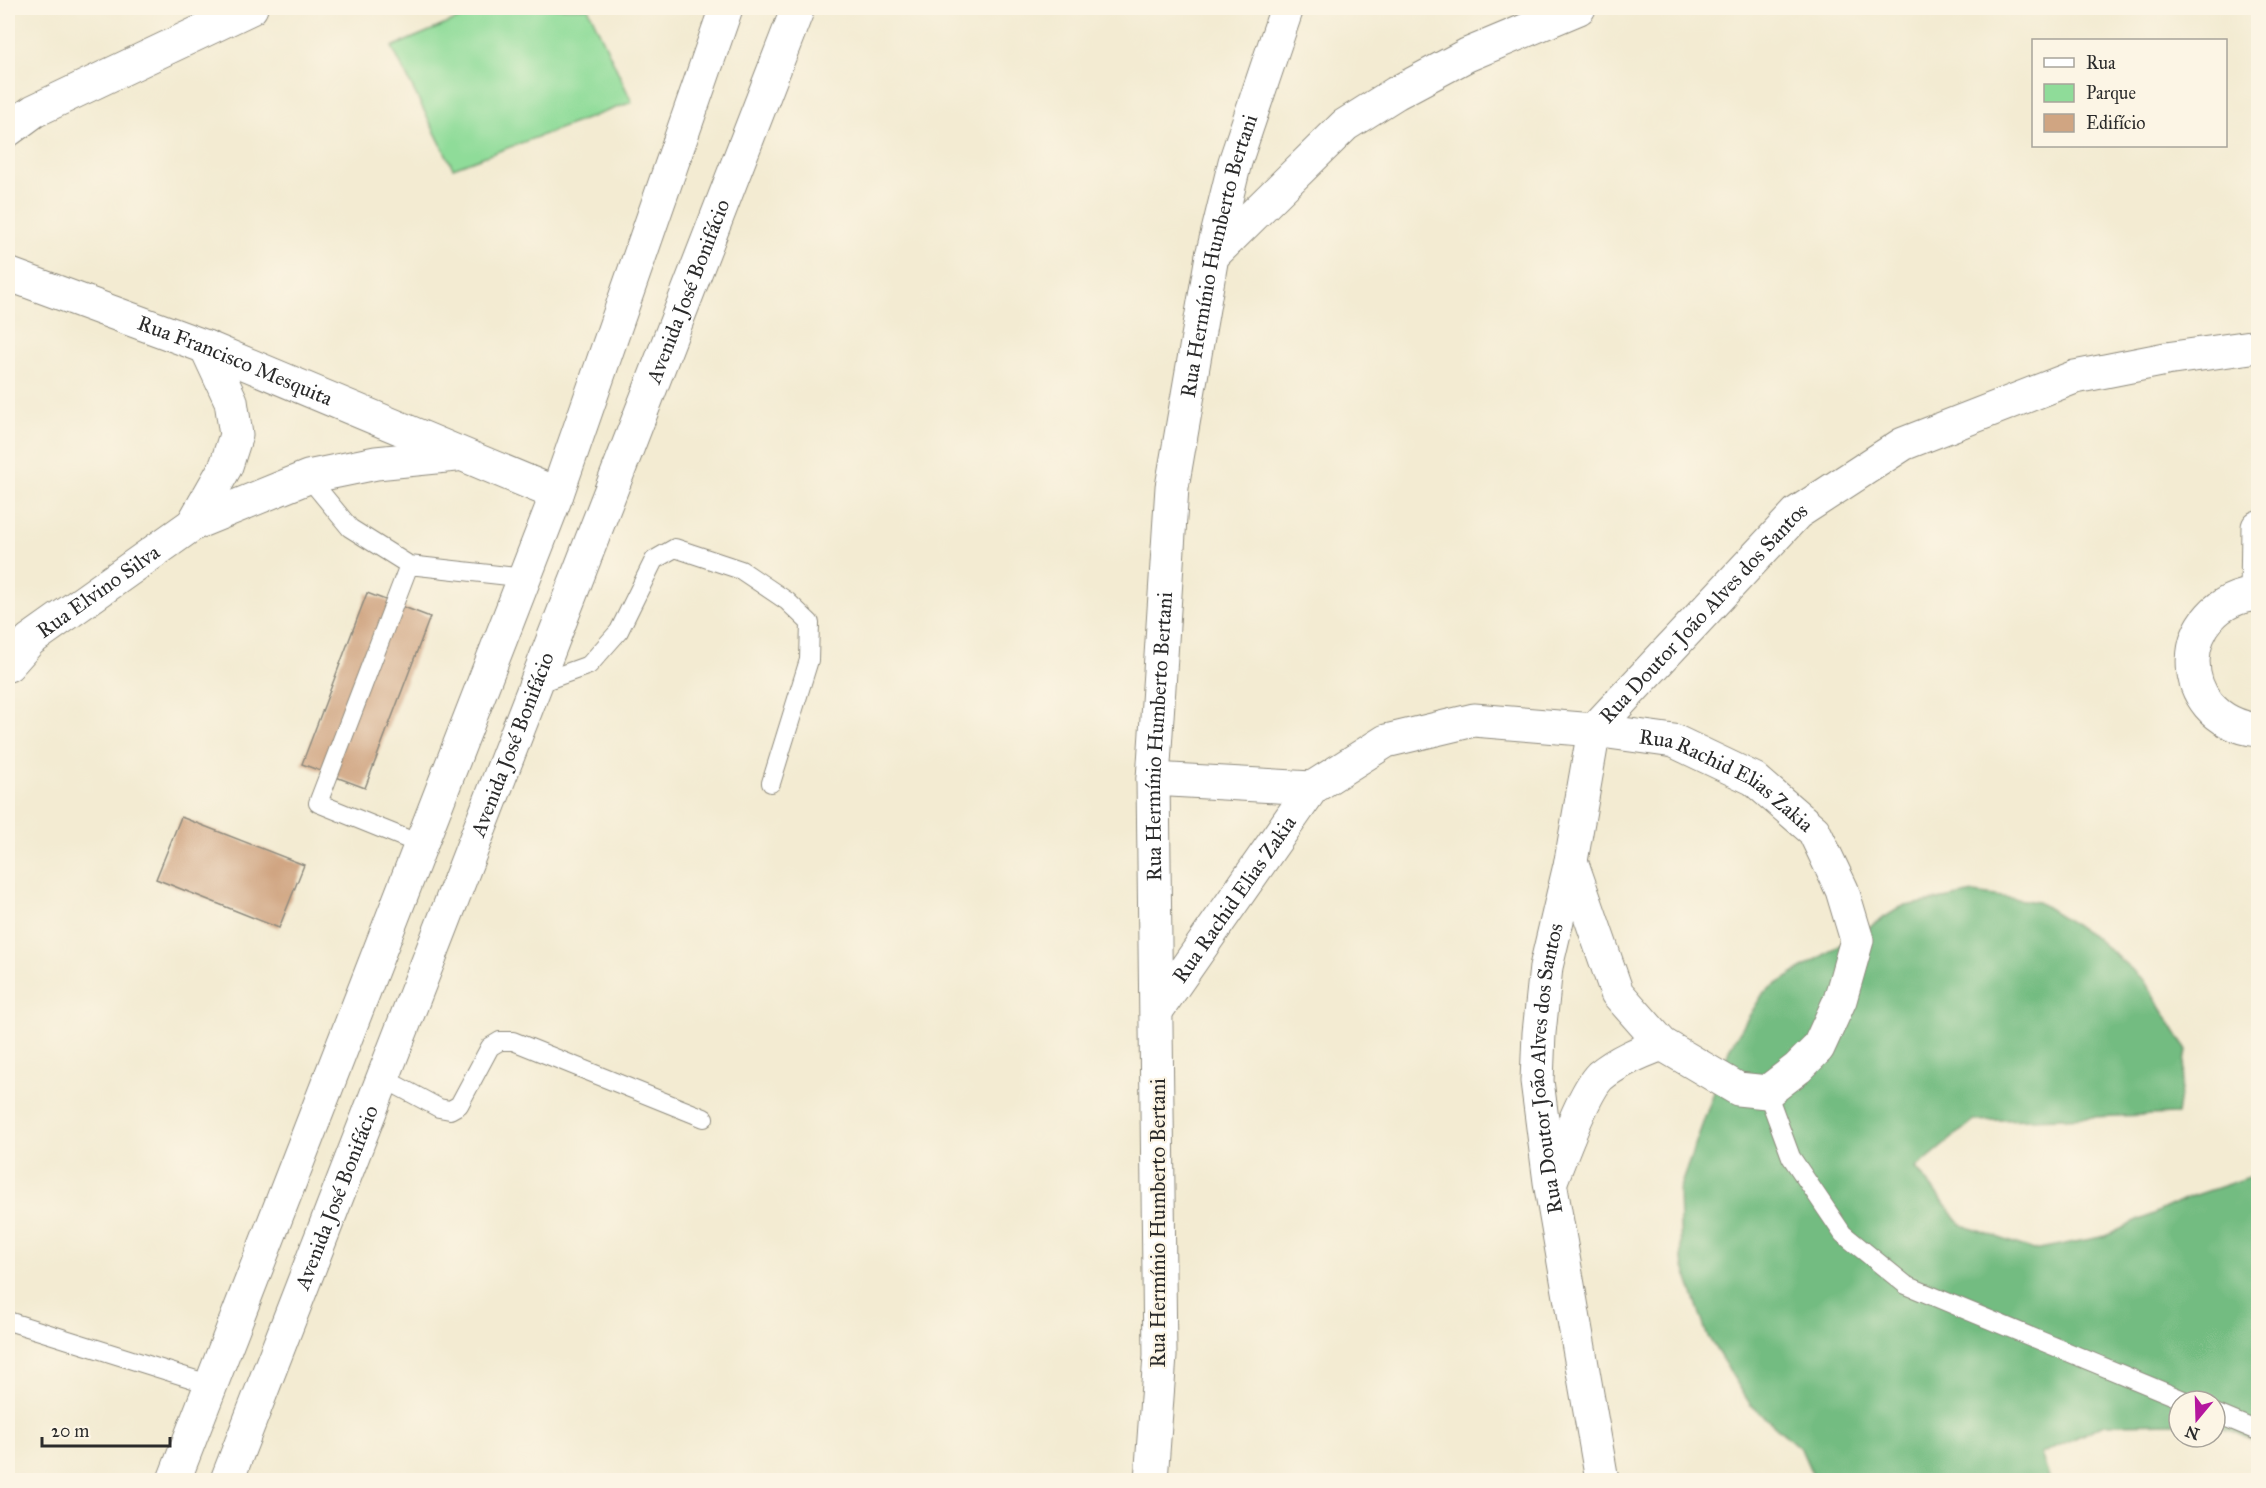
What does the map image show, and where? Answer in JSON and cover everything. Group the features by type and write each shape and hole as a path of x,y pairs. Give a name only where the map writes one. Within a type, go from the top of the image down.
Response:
{"street":[{"path":"8,130 21,107 251,8"},
{"path":"174,1480 526,578 726,8"},
{"name":"Avenida José Bonifácio","path":"227,1480 798,8"},
{"name":"Rua Hermínio Humberto Bertani","path":"1152,1480 1160,1356 1153,779 1172,487 1212,256 1235,162 1287,8"},
{"path":"1212,256 1345,125 1396,93 1467,55 1578,8"},
{"name":"Rua Francisco Mesquita","path":"8,274 206,347 557,494"},
{"name":"Rua Doutor João Alves dos Santos","path":"1602,1480 1550,1182 1537,1081 1546,967 1571,861 1594,730 1797,513 1903,444 2075,377 2166,359 2259,346"},
{"path":"193,525 226,466 236,435 231,401 206,347"},
{"path":"193,525 308,477 376,463 461,454"},
{"name":"Rua Elvino Silva","path":"8,665 30,640 193,525"},
{"path":"2259,527 2258,594 2235,599 2218,610 2203,626 2195,644 2192,665 2196,686 2207,704 2222,719 2241,728 2259,730"},
{"name":"Rua Rachid Elias Zakia","path":"1157,1010 1312,788 1386,741 1474,720 1594,730 1674,741 1755,779 1814,831 1842,890 1857,940 1840,1000 1818,1048 1798,1068 1767,1092"},
{"name":"Rua Rachid Elias Zakia","path":"1153,779 1312,788"},
{"path":"1571,861 1617,993 1662,1044 1738,1089 1767,1092"},
{"path":"1550,1182 1579,1114 1599,1077 1635,1054 1662,1044"}],"lane":[{"path":"308,477 350,528 409,564 526,578"},
{"path":"536,684 589,665 619,632 654,560 675,548 741,570 787,601 810,623 809,660 771,783"},
{"path":"409,564 318,803 422,845"},
{"path":"383,1078 439,1108 450,1110 459,1106 490,1047 500,1041 513,1041 704,1118"},
{"path":"1767,1092 1791,1157 1843,1234 1906,1285 2167,1393"},
{"path":"8,1321 212,1385"},
{"path":"2227,1418 2259,1431"}],"green space":[{"path":"484,8 588,8 632,102 453,168 392,47"},
{"path":"1974,893 2038,902 2093,936 2144,980 2187,1050 2177,1114 1973,1121 1916,1168 1962,1225 2034,1250 2106,1236 2187,1198 2258,1174 2258,1444 2237,1432 2227,1430 2227,1389 2167,1389 2167,1423 2105,1424 2041,1454 2050,1480 1815,1480 1801,1449 1750,1404 1707,1335 1681,1258 1679,1190 1730,1047 1764,992 1901,907"}],"building":[{"path":"367,593 430,617 365,788 302,764"},
{"path":"181,817 304,865 279,928 156,879"}]}
